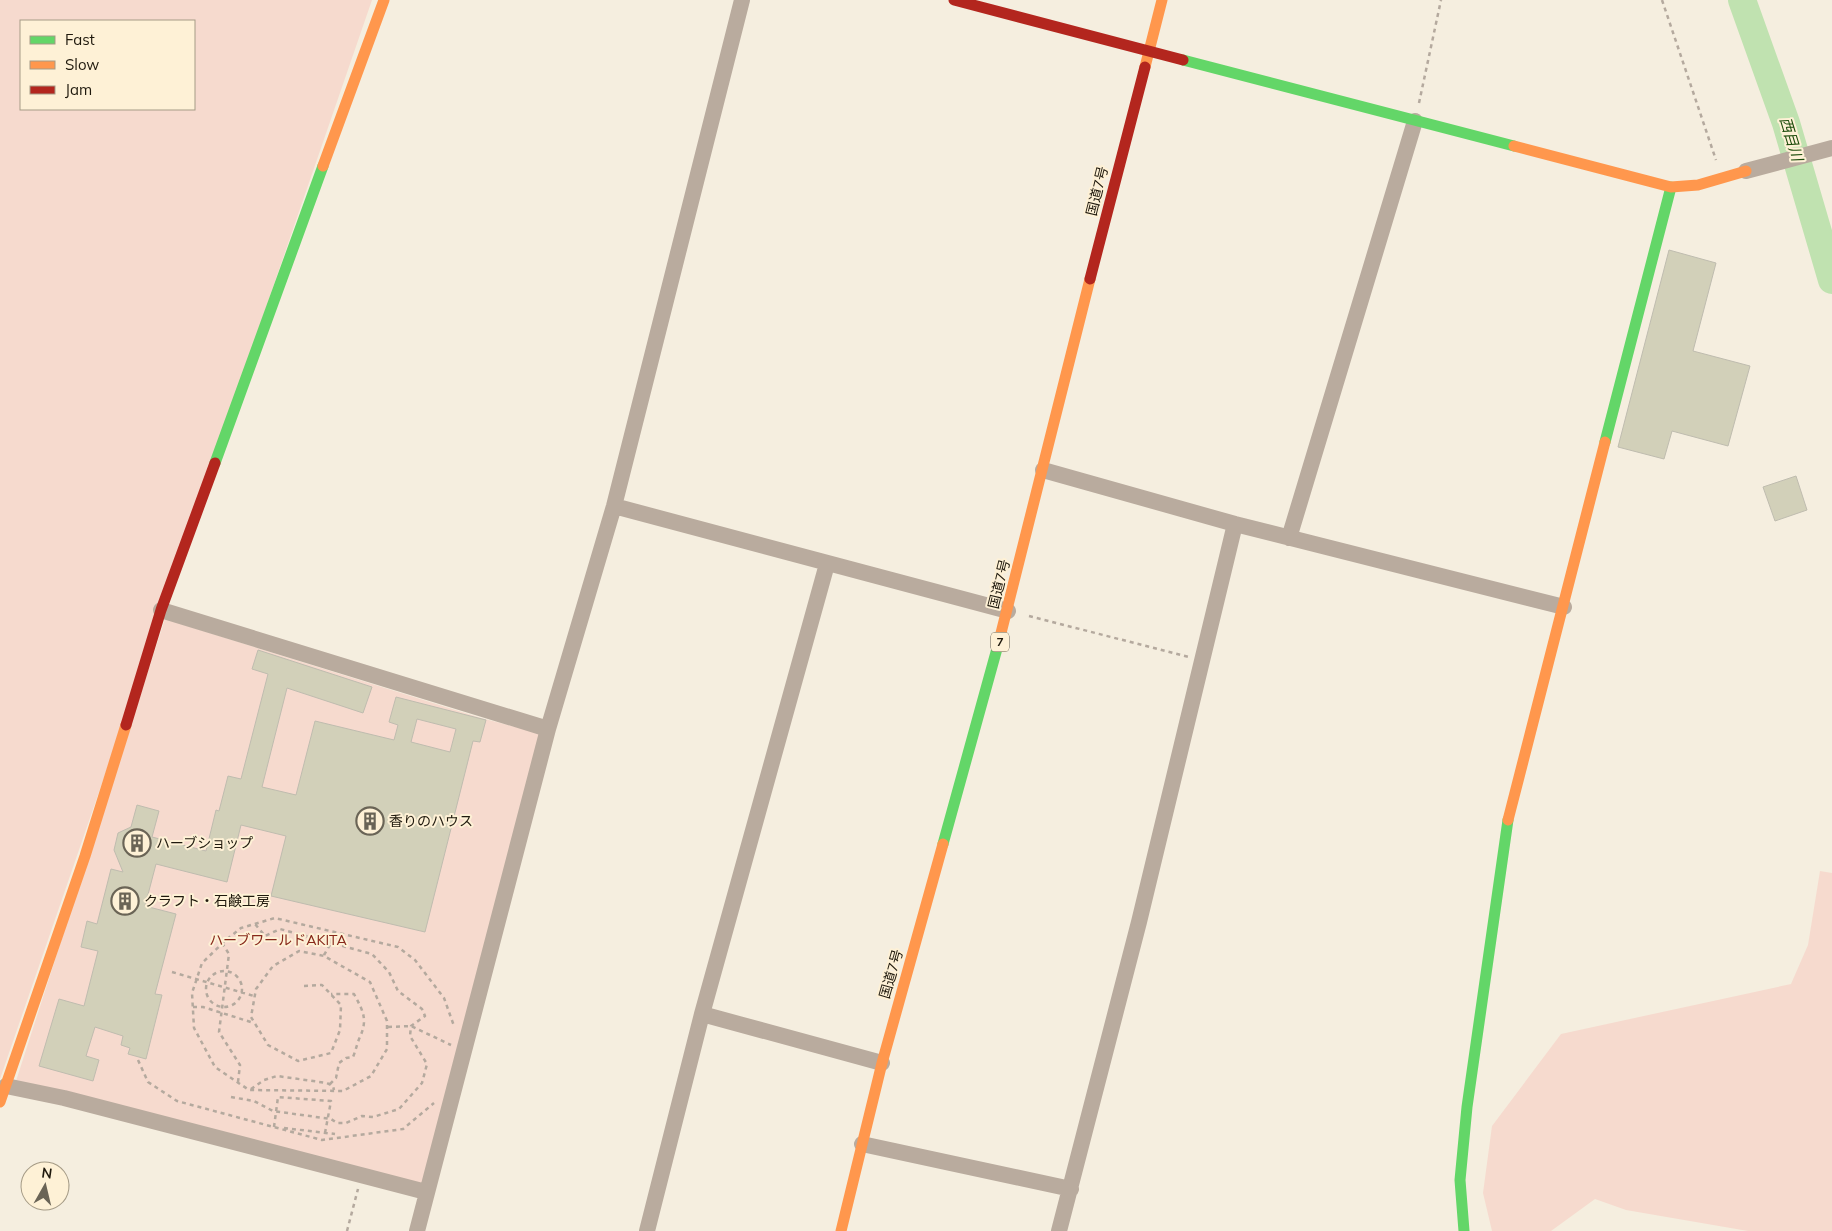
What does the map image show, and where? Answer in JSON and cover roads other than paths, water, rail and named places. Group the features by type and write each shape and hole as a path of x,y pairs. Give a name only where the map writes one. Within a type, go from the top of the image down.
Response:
{"main road":[{"path":"0,1102 86,856 161,610 384,0"},
{"path":"954,0 1671,187 1698,185 1746,170"},
{"name":"国道7号","path":"841,1231 882,1063 1008,611 1162,0"},
{"path":"1464,1231 1460,1180 1467,1106 1508,820 1671,187"}],"street":[{"path":"417,1231 548,729 614,506 742,0"},
{"path":"1289,538 1415,121"},
{"path":"1746,170 1832,148"},
{"path":"1043,470 1289,538 1564,607"},
{"path":"614,506 1008,611"},
{"path":"1059,1231 1139,922 1236,524"},
{"path":"647,1231 702,1014 827,564"},
{"path":"161,610 548,729"},
{"path":"702,1014 882,1063"},
{"path":"6,1086 64,1098 426,1192"},
{"path":"862,1144 1071,1189"}],"waterway":[{"name":"西目川","path":"1742,0 1786,123 1832,280"}],"place":[{"name":"香りのハウス","path":"370,821"},
{"name":"ハーブショップ","path":"137,843"},
{"name":"クラフト・石鹸工房","path":"125,901"}],"park label":[{"name":"ハーブワールドAKITA","path":"278,940"}]}
